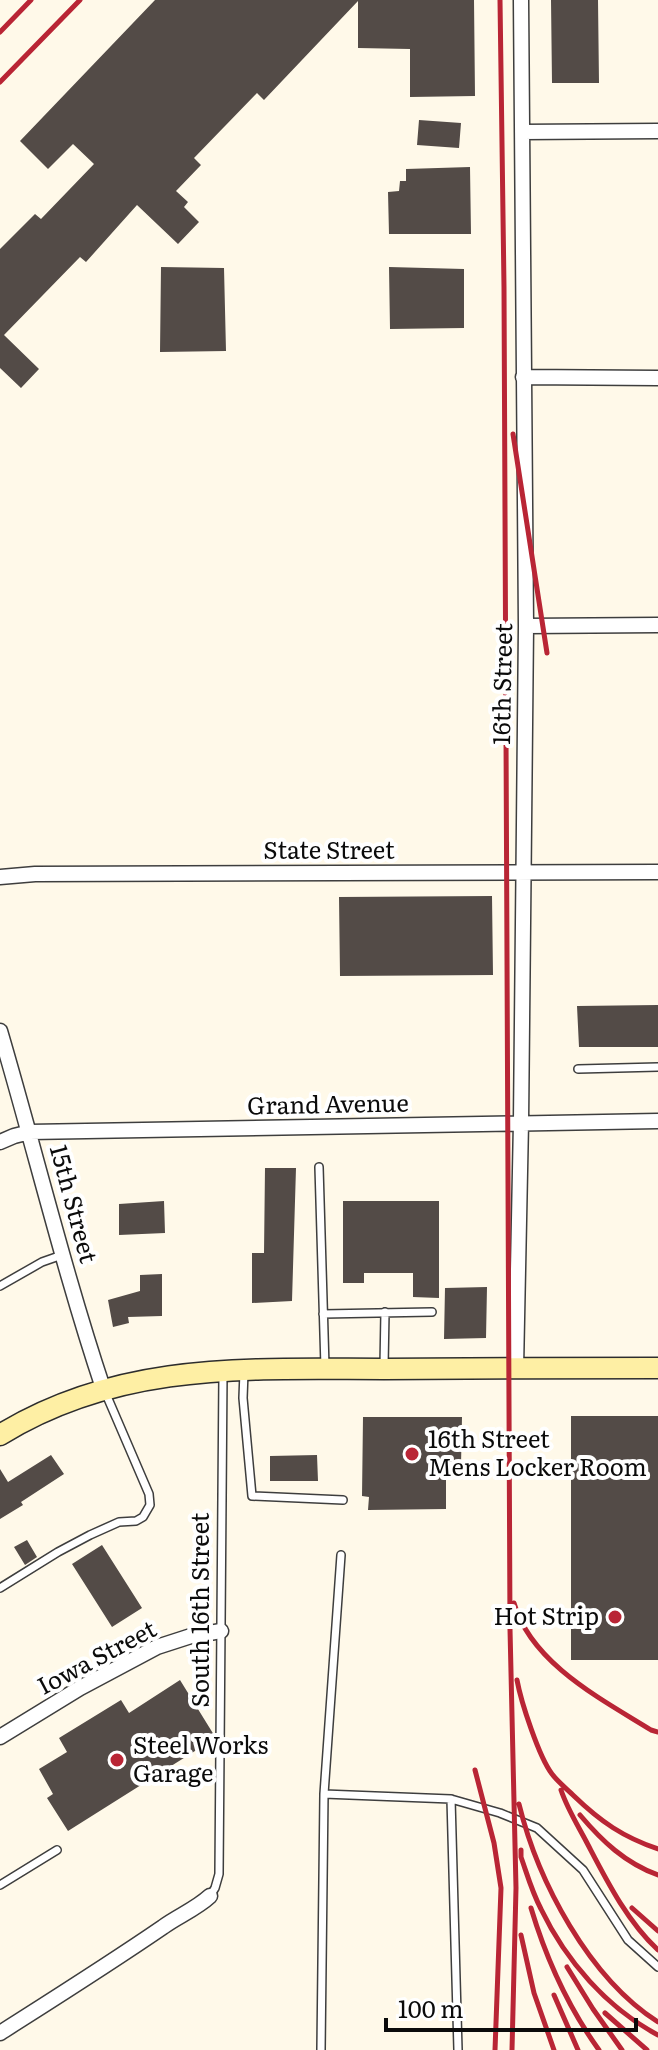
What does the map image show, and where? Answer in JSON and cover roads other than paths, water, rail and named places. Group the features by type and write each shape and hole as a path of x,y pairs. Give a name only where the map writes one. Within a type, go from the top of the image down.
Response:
{"main road":[{"path":"0,1435 57,1405 103,1388 175,1374 244,1370 658,1368"}],"street":[{"name":"16th Street","path":"516,1368 526,626 521,0"},
{"path":"522,132 658,131"},
{"path":"523,377 658,378"},
{"path":"526,626 658,625"},
{"name":"State Street","path":"0,877 35,874 658,872"},
{"name":"15th Street","path":"0,1031 103,1388"},
{"name":"Grand Avenue","path":"0,1142 30,1132 658,1121"},
{"name":"Iowa Street","path":"0,1737 80,1688 157,1647 191,1636 221,1631"},
{"path":"0,2033 210,1896"}],"lane":[{"path":"578,1069 658,1067"},
{"path":"319,1167 325,1369"},
{"path":"0,1286 42,1262 64,1254"},
{"path":"384,1369 385,1312"},
{"path":"323,1314 432,1312"},
{"path":"244,1370 243,1398 252,1496 343,1500"},
{"name":"South 16th Street","path":"210,1896 219,1874 223,1371"},
{"path":"0,1588 90,1535 119,1522 136,1521 148,1511 149,1494 103,1388"},
{"path":"321,2050 324,1794 341,1555"},
{"path":"324,1794 451,1799 537,1828 583,1870 628,1940 658,1967"},
{"path":"451,1799 458,2050"},
{"path":"0,1885 57,1850"}],"railway":[{"path":"0,32 31,0"},
{"path":"0,82 80,0"},
{"path":"500,0 510,1629 516,1888 512,2050"},
{"path":"513,434 547,653"},
{"path":"514,1603 536,1644 552,1661 590,1692 658,1732"},
{"path":"517,1680 536,1743 554,1777 603,1821 623,1834 658,1849"},
{"path":"475,1770 494,1843 501,1888 495,2050"},
{"path":"561,1790 572,1816 618,1898 636,1926 658,1950"},
{"path":"519,1804 539,1865 570,1926 610,1980 658,2022"},
{"path":"580,1815 615,1850 658,1875"},
{"path":"521,1850 538,1903 576,1965 605,1997 658,2035"},
{"path":"531,1908 559,1982 599,2050"},
{"path":"632,1908 658,1931"},
{"path":"521,1935 534,1993 554,2050"},
{"path":"567,1967 622,2050"},
{"path":"554,1995 578,2050"},
{"path":"605,2013 647,2050"}],"place":[{"name":"16th Street Mens Locker Room","path":"412,1454"},
{"name":"Hot Strip","path":"615,1617"},
{"name":"Steel Works Garage","path":"117,1760"}]}
